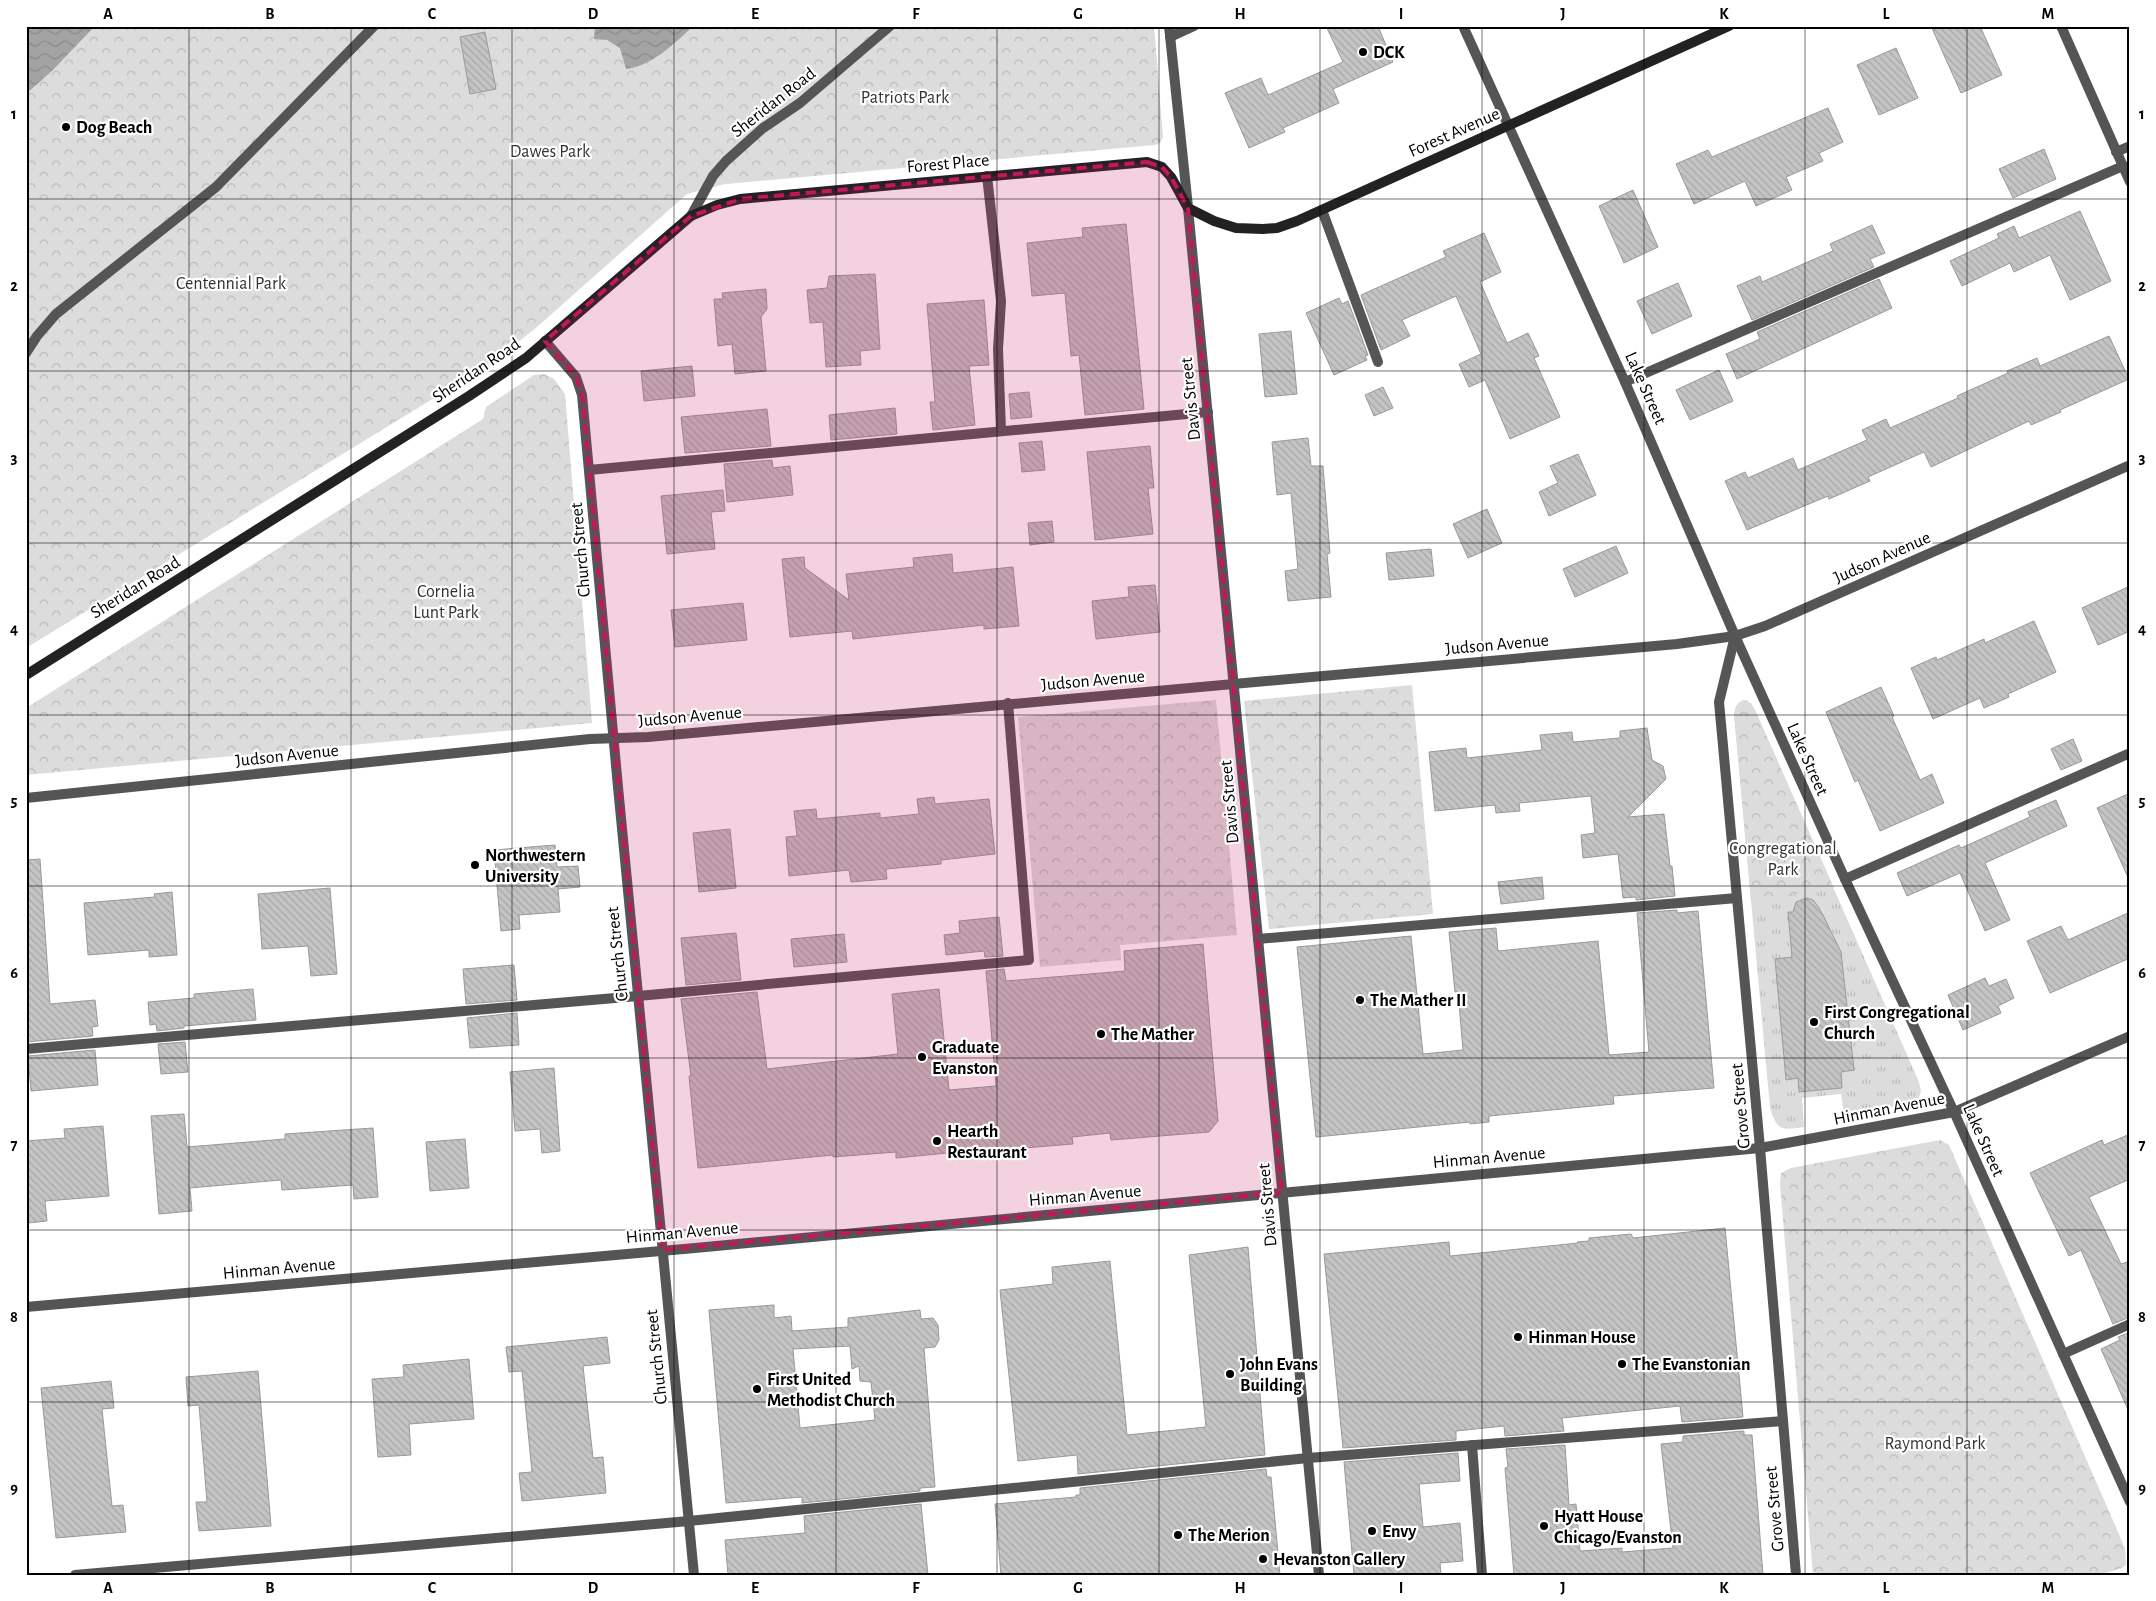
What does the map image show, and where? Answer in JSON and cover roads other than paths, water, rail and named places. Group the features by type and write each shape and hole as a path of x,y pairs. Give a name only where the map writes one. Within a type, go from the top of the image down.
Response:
{"main road":[{"name":"Forest Avenue","path":"1188,208 1214,221 1236,228 1277,228 1322,210 1729,26"},
{"name":"Forest Place","path":"691,216 717,205 740,199 1147,162 1162,167 1171,177 1188,208"},
{"name":"Sheridan Road","path":"26,675 469,396 526,358 691,216"}],"street":[{"path":"26,353 37,336 56,314 216,187 374,26"},
{"name":"Sheridan Road","path":"691,216 713,176 726,160 763,128 800,103 890,26"},
{"path":"1170,32 1194,26"},
{"name":"Lake Street","path":"1463,26 1626,382 1735,636 1844,879 1954,1112 2130,1502"},
{"path":"2061,26 2130,182"},
{"name":"Davis Street","path":"1170,32 1319,1575"},
{"path":"2116,152 2130,146"},
{"path":"1626,382 2123,166"},
{"path":"987,176 1001,302 998,349 1001,431"},
{"path":"1322,210 1378,362"},
{"name":"Church Street","path":"545,341 576,377 582,395 613,739 694,1575"},
{"path":"589,470 1208,412"},
{"name":"Judson Avenue","path":"26,798 590,740 1677,644 1735,636 1765,626 2130,465"},
{"name":"Grove Street","path":"1735,636 1719,702 1760,1148 1796,1575"},
{"path":"26,1049 1029,960 1008,703"},
{"path":"1844,879 2130,753"},
{"path":"1258,940 1737,898"},
{"name":"Hinman Avenue","path":"26,1307 1760,1148 1954,1112 2130,1036"},
{"path":"2063,1354 2130,1324"},
{"path":"75,1575 689,1521 1308,1458 1783,1421"},
{"path":"1472,1446 1482,1575"}],"water":[{"path":"26,26 95,26 53,70 26,94"},
{"path":"595,26 693,26 654,59 645,64 626,69 620,48 607,40 594,39"}],"place":[{"name":"DCK","path":"1363,52"},
{"name":"Dog Beach","path":"66,127"},
{"name":"Northwestern University","path":"475,865"},
{"name":"The Mather II","path":"1360,1000"},
{"name":"First Congregational Church","path":"1814,1022"},
{"name":"The Mather","path":"1101,1034"},
{"name":"Graduate Evanston","path":"922,1057"},
{"name":"Hearth Restaurant","path":"937,1141"},
{"name":"Hinman House","path":"1518,1337"},
{"name":"The Evanstonian","path":"1622,1364"},
{"name":"John Evans Building","path":"1230,1374"},
{"name":"First United Methodist Church","path":"757,1389"},
{"name":"Hyatt House Chicago/Evanston","path":"1544,1526"},
{"name":"Envy","path":"1372,1531"},
{"name":"The Merion","path":"1178,1535"},
{"name":"Hevanston Gallery","path":"1263,1559"}],"park label":[{"name":"Patriots Park","path":"905,97"},
{"name":"Dawes Park","path":"550,151"},
{"name":"Centennial Park","path":"231,283"},
{"name":"Cornelia Lunt Park","path":"446,601"},
{"name":"Congregational Park","path":"1783,858"},
{"name":"Raymond Park","path":"1935,1443"}]}
